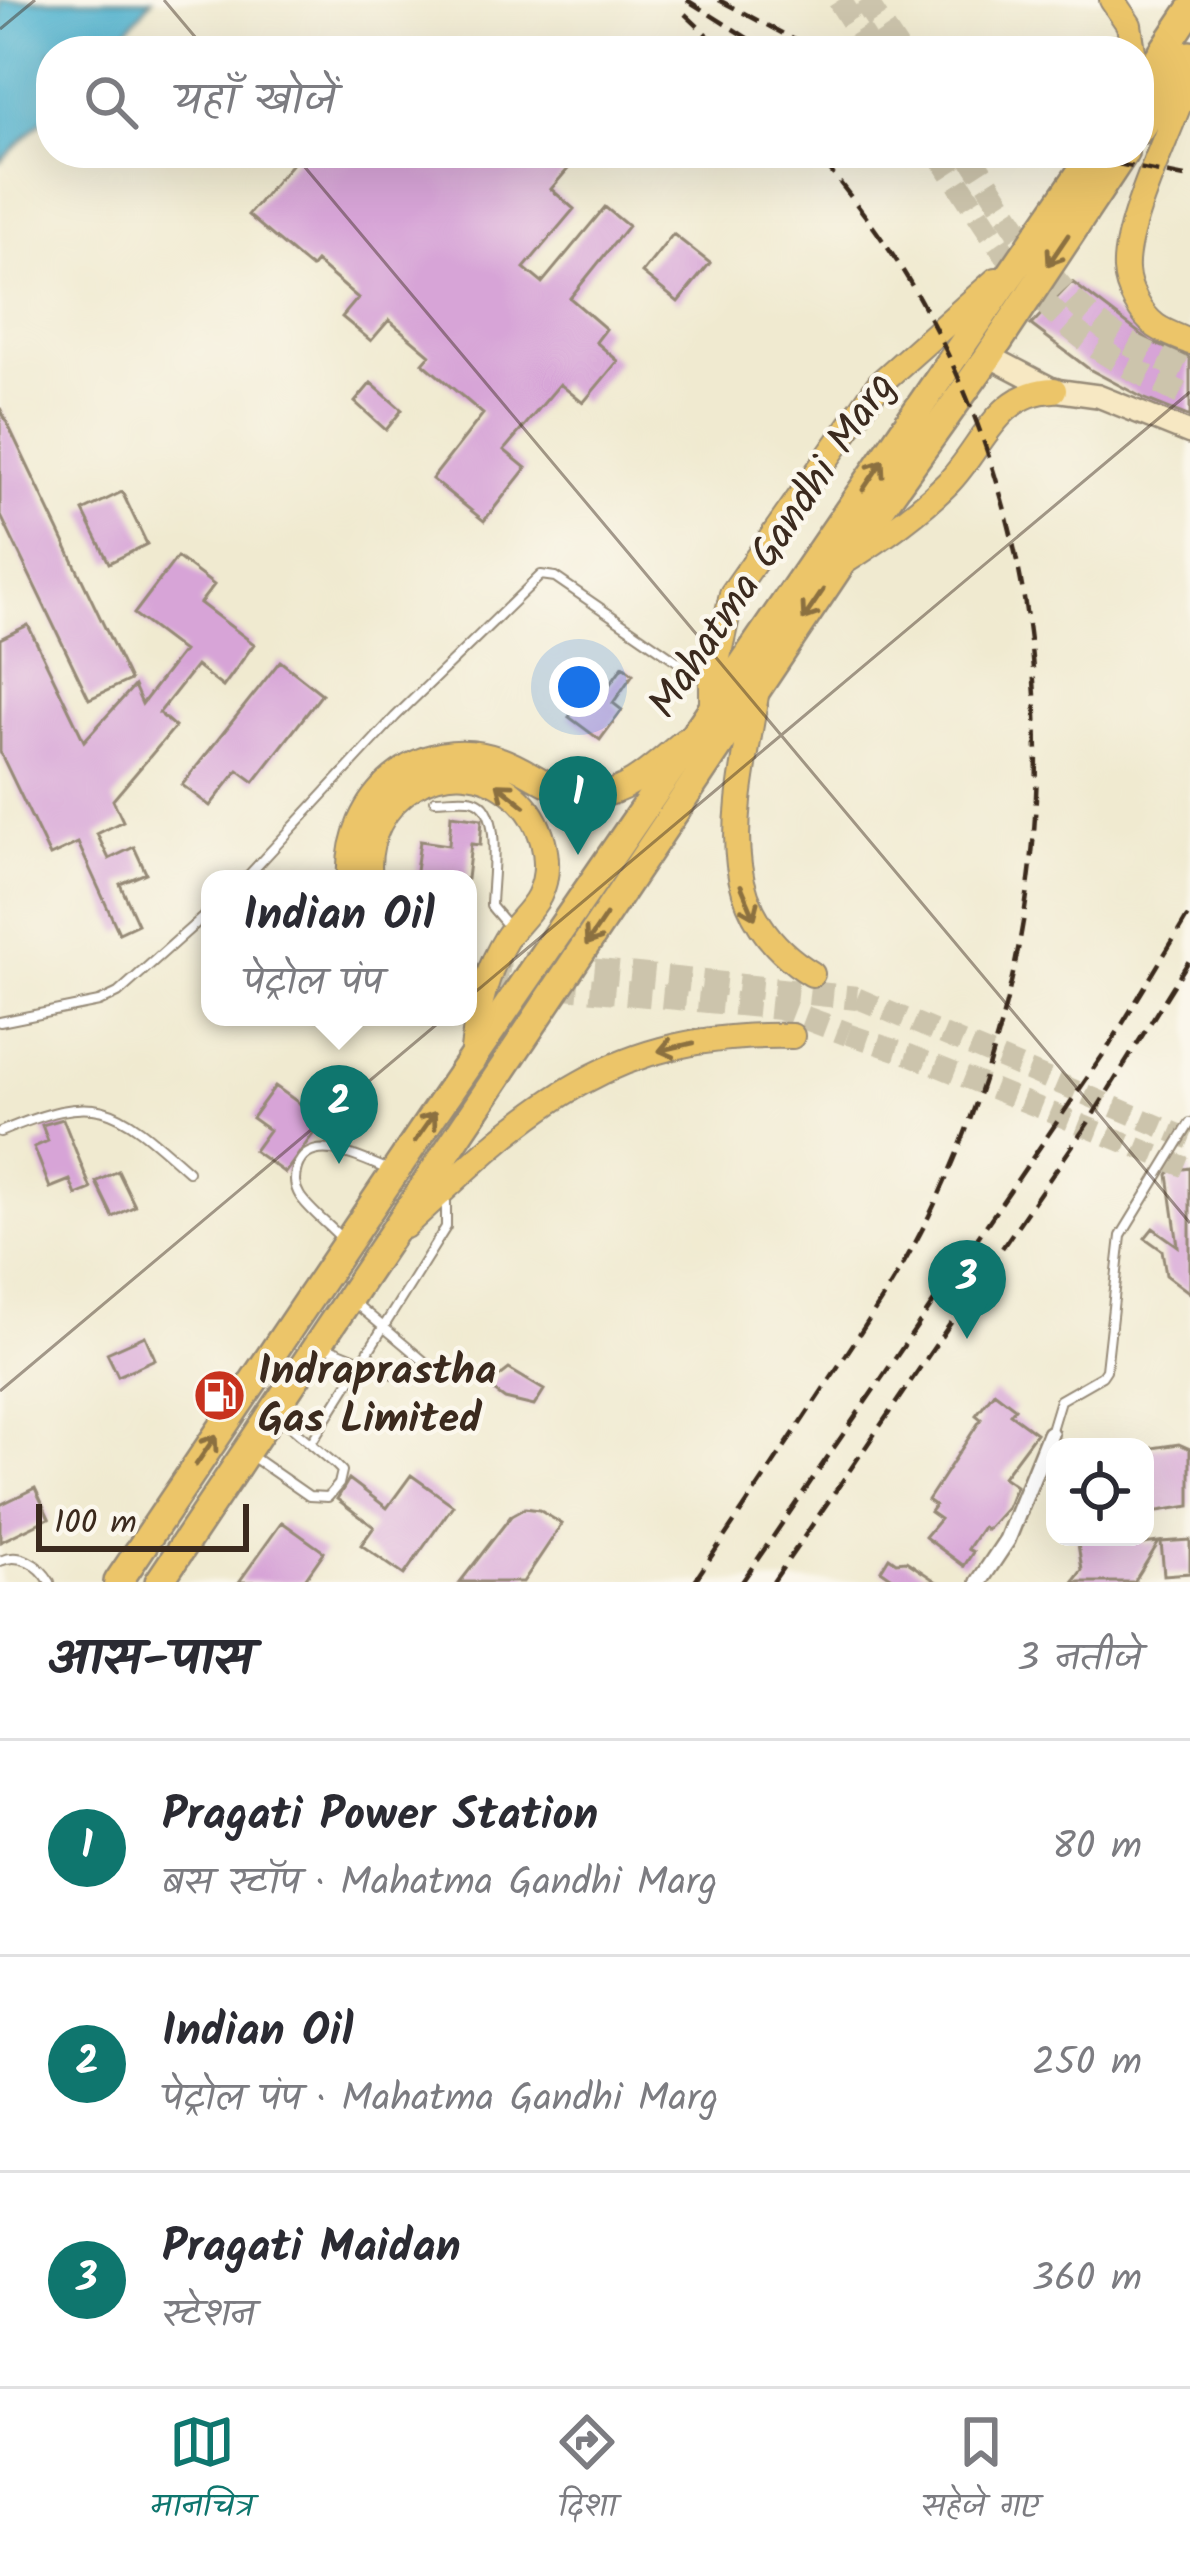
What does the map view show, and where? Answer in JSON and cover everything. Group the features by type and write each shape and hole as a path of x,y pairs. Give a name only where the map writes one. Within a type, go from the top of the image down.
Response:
{"highway":[{"path":"1154,65 1190,11"},
{"path":"1154,108 1190,55"},
{"name":"Mahatma Gandhi Marg","path":"118,1582 707,708 1084,168"},
{"name":"Mahatma Gandhi Marg","path":"159,1582 840,565 989,356 1114,168"}],"main road":[{"path":"1112,0 1131,36"},
{"path":"1190,76 1135,225 1125,271 1135,301 1154,325 1190,342"},
{"path":"350,870 351,847 366,806 385,783 424,760 454,753 485,755 566,792 597,796 629,784 707,708 732,593 879,384 976,301 1040,234"},
{"path":"989,356 1054,390"},
{"path":"840,565 896,529 950,481 1007,405 1038,390 1098,396 1190,433"},
{"path":"757,689 736,837 737,869 762,930 784,955 812,974"},
{"path":"369,870 375,830 398,796 418,782 442,774 480,776 523,803 545,849 545,874 538,899 512,932 477,1011"},
{"path":"472,1061 474,1026"},
{"path":"389,1241 525,1117 569,1088 616,1065 702,1040 792,1036"}],"street":[{"path":"979,1582 1007,1540 1050,1434"}],"lane":[{"path":"253,870 395,717 541,575 556,577 707,708"},
{"path":"435,800 476,800 489,810 494,828 491,906 512,932"},
{"path":"0,1022 99,1002 118,993 201,919"},
{"path":"0,1132 47,1112 88,1106 115,1113 137,1126 188,1171"},
{"path":"1050,1434 1060,1400 1106,1370 1121,1236 1190,1123"},
{"path":"346,1243 296,1188 294,1174 302,1158 313,1149 331,1150 394,1172"},
{"path":"311,1443 448,1223 445,1189"},
{"path":"320,1344 408,1379 425,1362 350,1299"},
{"path":"247,1452 309,1496 322,1499 333,1493 342,1472 274,1412"},
{"path":"0,1561 22,1558 50,1582"}],"water":[{"path":"0,0 152,0 122,36 36,36 36,127 0,162"}],"building":[{"path":"288,168 567,168 551,189 574,209 524,268 542,283 605,207 628,226 570,298 606,329 596,342 618,361 583,403 560,384 504,450 526,468 484,521 432,479 483,414 423,363 430,355 389,320 371,341 342,317 358,298 316,262 311,268 248,215"},
{"path":"673,234 710,263 678,302 642,273"},
{"path":"1072,282 1151,342 1190,358 1190,417 1089,369 1031,325"},
{"path":"371,383 402,410 386,430 355,402"},
{"path":"0,408 130,680 89,699 0,514"},
{"path":"122,492 147,544 109,563 83,511"},
{"path":"177,557 214,585 200,603 254,644 223,687 196,666 159,713 175,727 113,800 123,821 97,834 109,859 134,847 146,873 120,884 138,924 119,933 78,843 50,856 0,752 0,639 28,625 84,741 134,686 142,704 183,651 134,614"},
{"path":"280,661 322,694 254,782 238,770 210,806 182,785"},
{"path":"623,666 633,674 613,703 622,710 600,740 569,717 591,687 602,695"},
{"path":"451,815 482,819 480,845 471,844 468,870 416,870 420,841 449,845"},
{"path":"275,1086 323,1120 285,1173 254,1151 269,1130 252,1118"},
{"path":"63,1119 91,1189 76,1195 70,1180 50,1188 34,1147 48,1141 42,1125"},
{"path":"1190,1168 1190,1293 1166,1275 1162,1250 1145,1238 1153,1228 1178,1246 1168,1175"},
{"path":"118,1171 135,1206 113,1217 96,1182"},
{"path":"145,1336 155,1359 118,1376 107,1353"},
{"path":"509,1369 544,1390 534,1406 505,1399 487,1386"},
{"path":"994,1392 1015,1408 1010,1414 1036,1433 1003,1477 1016,1486 1007,1508 987,1530 983,1527 968,1549 973,1552 964,1566 925,1537 940,1519 930,1512 935,1505 928,1500"},
{"path":"1179,1444 1190,1449 1190,1506 1154,1512 1154,1448"},
{"path":"411,1475 453,1505 404,1575 361,1545 374,1527 337,1499 349,1479 387,1508"},
{"path":"35,1488 49,1518 0,1542 0,1505"},
{"path":"525,1508 539,1510 562,1524 523,1582 460,1582 511,1516"},
{"path":"282,1522 324,1552 303,1582 239,1582"},
{"path":"1190,1540 1190,1573 1164,1575 1161,1542"},
{"path":"1159,1542 1134,1582 1073,1582 1082,1570 1078,1546 1154,1546"},
{"path":"889,1557 906,1561 937,1582 898,1582 881,1570"}],"tunnel":[{"path":"839,0 862,36"},
{"path":"864,0 888,36"},
{"path":"949,168 1001,248 1055,313 1103,351 1190,398"},
{"path":"978,168 1051,275 1091,318 1114,335 1190,372"},
{"path":"487,959 857,998"},
{"path":"483,979 779,1008 848,1034"},
{"path":"857,998 1190,1139"},
{"path":"848,1034 1190,1169"}],"railway":[{"path":"687,0 744,36"},
{"path":"719,0 787,36"},
{"path":"685,14 708,36"},
{"path":"694,1582 867,1324 929,1216 975,1106 1009,993 1029,877 1037,761 1031,645 1010,531 975,418 925,309 875,229 828,168"},
{"path":"1138,168 1190,178"},
{"path":"742,1582 1109,1046 1190,912"},
{"path":"773,1582 1088,1123 1190,959"}],"place":[{"name":"Pragati Power Station","path":"578,855"},
{"name":"Indian Oil","path":"339,1164"},
{"name":"Pragati Maidan","path":"967,1339"},
{"name":"Indraprastha Gas Limited","path":"219,1396"}]}
